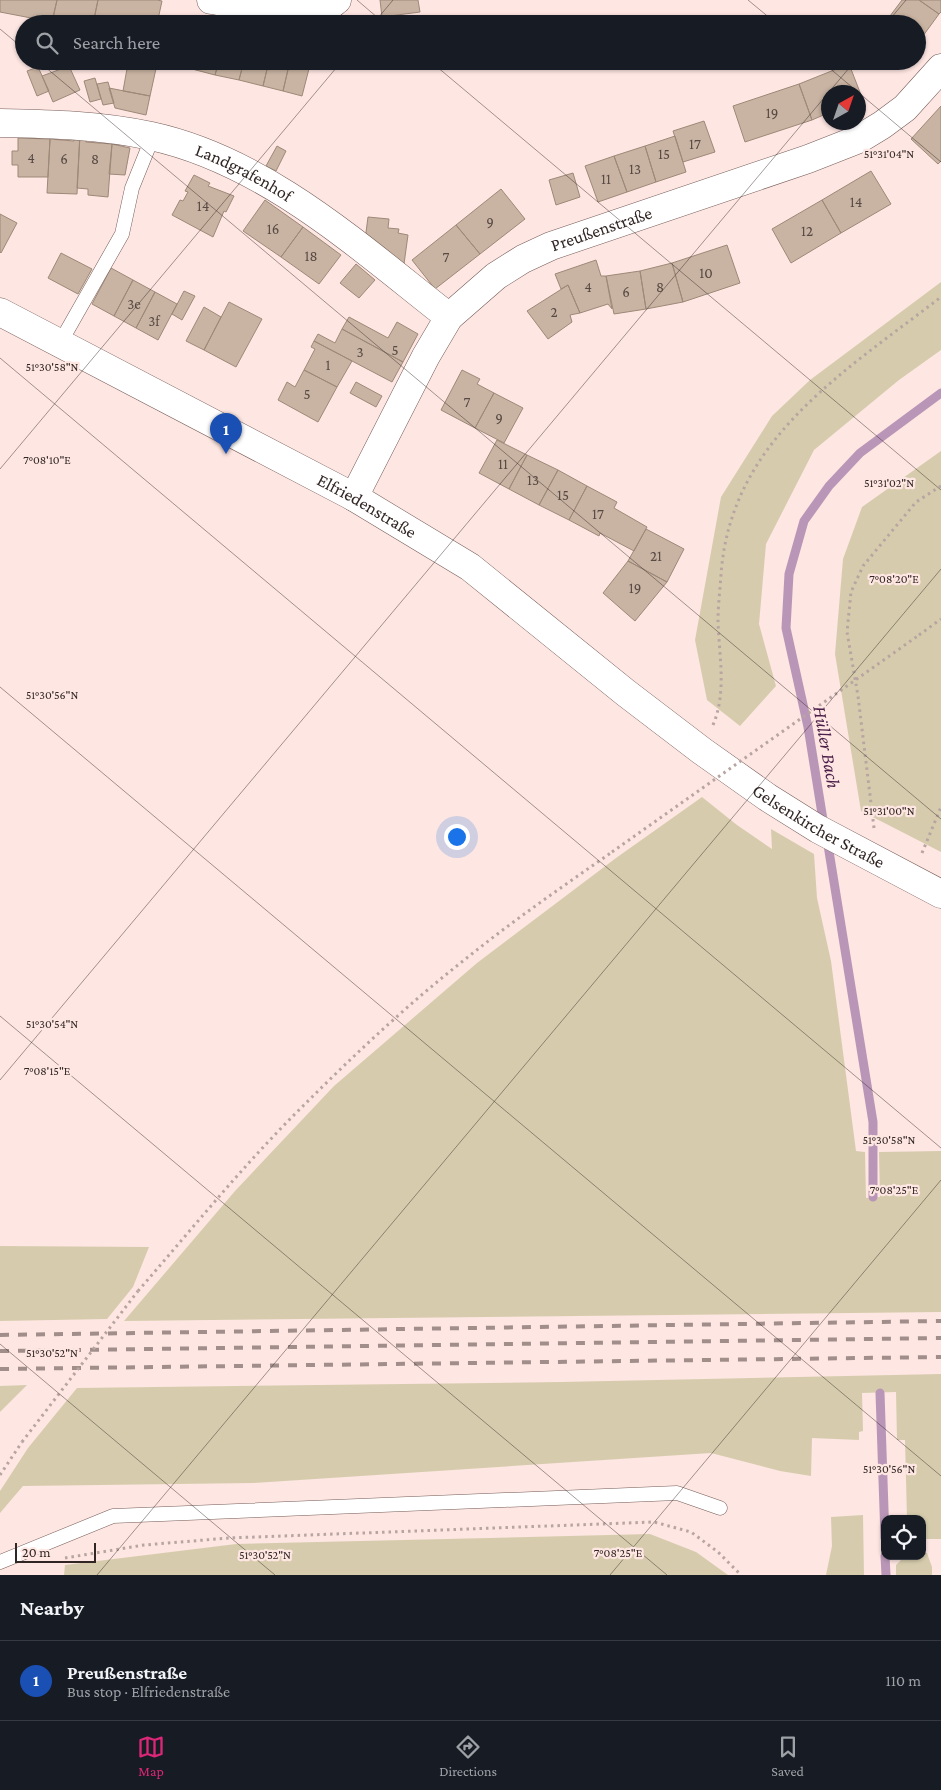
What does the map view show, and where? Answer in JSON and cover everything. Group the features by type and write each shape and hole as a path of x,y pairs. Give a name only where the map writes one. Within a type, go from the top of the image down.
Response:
{"street":[{"path":"211,0 279,11 308,12 324,9 337,0"},
{"name":"Preußenstraße","path":"354,497 426,356 449,317 496,276 523,259 551,246 808,160 859,139 905,108 941,68"},
{"name":"Landgrafenhof","path":"0,123 77,124 153,136 230,164 286,193 320,216 449,317"},
{"name":"Elfriedenstraße","path":"0,312 354,497 470,567 702,751"},
{"name":"Gelsenkircher Straße","path":"702,751 767,797 880,863 941,894"}],"lane":[{"path":"60,343 122,234 132,188 153,136"},
{"path":"0,1562 114,1516 677,1493 720,1508"}],"path":[{"path":"702,751 720,709 721,666 718,620 722,556 733,516 744,489 786,424 826,386 941,297"},
{"path":"869,807 858,696 847,632 852,592 863,566 916,502 941,486"},
{"path":"0,1475 22,1442 138,1292 224,1192 303,1106 390,1025 461,962 498,933 941,619"},
{"path":"912,880 941,807"},
{"path":"44,1544 67,1560 144,1545 229,1538 654,1522 691,1532 718,1552 741,1575"}],"shaded area":[{"path":"941,282 941,350 899,380 814,450 766,544 759,624 776,686 740,726 707,700 695,640 721,497 772,416 810,380"},
{"path":"941,451 941,852 861,811 835,654 843,559 862,507"},
{"path":"702,797 737,825 772,849 771,829 814,854 817,898 831,961 856,1151 865,1152 866,1198 880,1197 879,1152 941,1151 941,1312 124,1321 235,1191 334,1086 477,963 616,858"},
{"path":"0,1246 149,1247 133,1287 107,1319 0,1321"},
{"path":"941,1374 941,1539 926,1539 926,1515 907,1515 905,1440 897,1440 896,1392 862,1393 863,1431 859,1432 859,1440 812,1438 811,1476 780,1471 711,1453 253,1483 23,1486 0,1513 0,1491 28,1448 77,1388 561,1382"},
{"path":"27,1385 0,1412 0,1386"},
{"path":"863,1515 864,1575 826,1575 832,1546 831,1517"},
{"path":"650,1534 696,1552 728,1575 64,1575 65,1565 236,1544"},
{"path":"927,1553 932,1567 932,1575 896,1575 896,1565 901,1560 926,1560"}],"building":[{"path":"0,0 57,0 54,15 16,15 0,12"},
{"path":"57,0 98,0 95,15 54,15"},
{"path":"98,0 162,1 159,15 95,15"},
{"path":"380,0 418,0 420,12 382,15"},
{"path":"902,0 919,0 939,14 926,32 926,15 891,15"},
{"path":"919,0 941,0 941,12 939,14"},
{"path":"39,70 49,91 37,96 27,71"},
{"path":"58,70 71,70 80,90 53,102 42,76"},
{"path":"127,70 156,70 150,96 123,91"},
{"path":"196,70 216,70 215,75"},
{"path":"216,70 242,70 239,80 215,75"},
{"path":"242,70 267,70 263,86 239,80"},
{"path":"267,70 288,70 283,91 263,86"},
{"path":"288,70 309,70 302,96 283,91"},
{"path":"834,70 851,70 857,85 821,85 821,116 812,120 799,84"},
{"path":"95,78 101,99 90,102 84,81"},
{"path":"108,82 114,103 103,105 97,84"},
{"path":"799,84 812,120 745,142 733,106"},
{"path":"109,88 150,96 146,115 115,108"},
{"path":"941,106 941,161 938,164 911,139"},
{"path":"704,121 715,152 683,162 673,131"},
{"path":"74,133 80,134 77,194 47,193 50,139 74,141"},
{"path":"80,134 87,134 86,142 112,144 108,197 88,195 88,189 77,188"},
{"path":"675,136 686,172 656,182 645,146"},
{"path":"18,138 50,139 48,177 18,177 18,165 12,165 12,151 18,151"},
{"path":"112,144 130,148 125,175 109,174"},
{"path":"277,146 286,151 276,171 266,166"},
{"path":"645,146 656,182 627,192 614,156"},
{"path":"614,156 627,192 598,202 585,166"},
{"path":"871,171 891,204 841,233 822,200"},
{"path":"573,173 580,197 556,205 549,180"},
{"path":"194,175 210,183 208,186 234,196 226,212 224,211 213,237 172,215 180,200 183,201 188,192 185,191"},
{"path":"501,189 525,219 480,254 456,225"},
{"path":"265,200 303,227 281,257 243,231"},
{"path":"822,200 841,233 791,263 772,229"},
{"path":"0,214 17,223 1,253 0,252"},
{"path":"368,217 389,219 388,228 399,229 398,233 408,235 404,264 393,262 365,240"},
{"path":"456,225 480,254 435,289 412,260"},
{"path":"303,227 341,255 319,284 281,257"},
{"path":"727,245 740,283 683,302 672,263"},
{"path":"61,253 92,269 78,294 48,278"},
{"path":"596,260 601,276 606,276 612,309 608,304 580,313 568,285 561,289 555,274"},
{"path":"672,263 683,302 646,309 640,271"},
{"path":"356,264 375,280 359,298 340,283"},
{"path":"111,268 133,280 114,316 92,304"},
{"path":"640,271 646,309 614,314 606,276"},
{"path":"133,280 155,292 136,328 114,316"},
{"path":"568,285 580,313 570,315 572,322 548,339 527,311"},
{"path":"184,291 195,296 182,320 172,314"},
{"path":"155,292 177,304 158,340 136,328"},
{"path":"229,302 262,319 236,367 204,350"},
{"path":"204,307 221,317 204,350 186,341"},
{"path":"349,317 388,338 397,322 418,334 403,362 342,329"},
{"path":"342,329 403,362 392,382 314,341 318,334 335,343"},
{"path":"314,341 352,361 337,387 304,370 315,349 311,347"},
{"path":"304,370 337,387 318,422 278,400 287,382 295,387"},
{"path":"462,370 480,379 477,384 494,393 475,428 441,410"},
{"path":"356,382 382,396 376,407 350,393"},
{"path":"494,393 523,408 504,443 475,428"},
{"path":"497,440 527,455 509,489 479,473"},
{"path":"527,455 558,470 539,505 509,489"},
{"path":"558,470 587,486 569,520 539,505"},
{"path":"587,486 617,502 614,508 647,527 634,551 600,533 599,536 569,520"},
{"path":"646,529 684,549 667,582 628,561"},
{"path":"628,561 667,582 635,621 603,593"}],"waterway":[{"name":"Hüller Bach","path":"824,826 808,727 786,628 789,574 804,521 829,486 860,453 941,393"},
{"name":"Hüller Bach","path":"827,839 873,1122 873,1197"},
{"name":"Hüller Bach","path":"880,1393 884,1515"},
{"name":"Hüller Bach","path":"885,1560 886,1575"}],"railway":[{"path":"0,1335 941,1321"},
{"path":"0,1351 941,1338"},
{"path":"0,1369 941,1357"}],"place":[{"name":"Preußenstraße","path":"226,454"}]}
